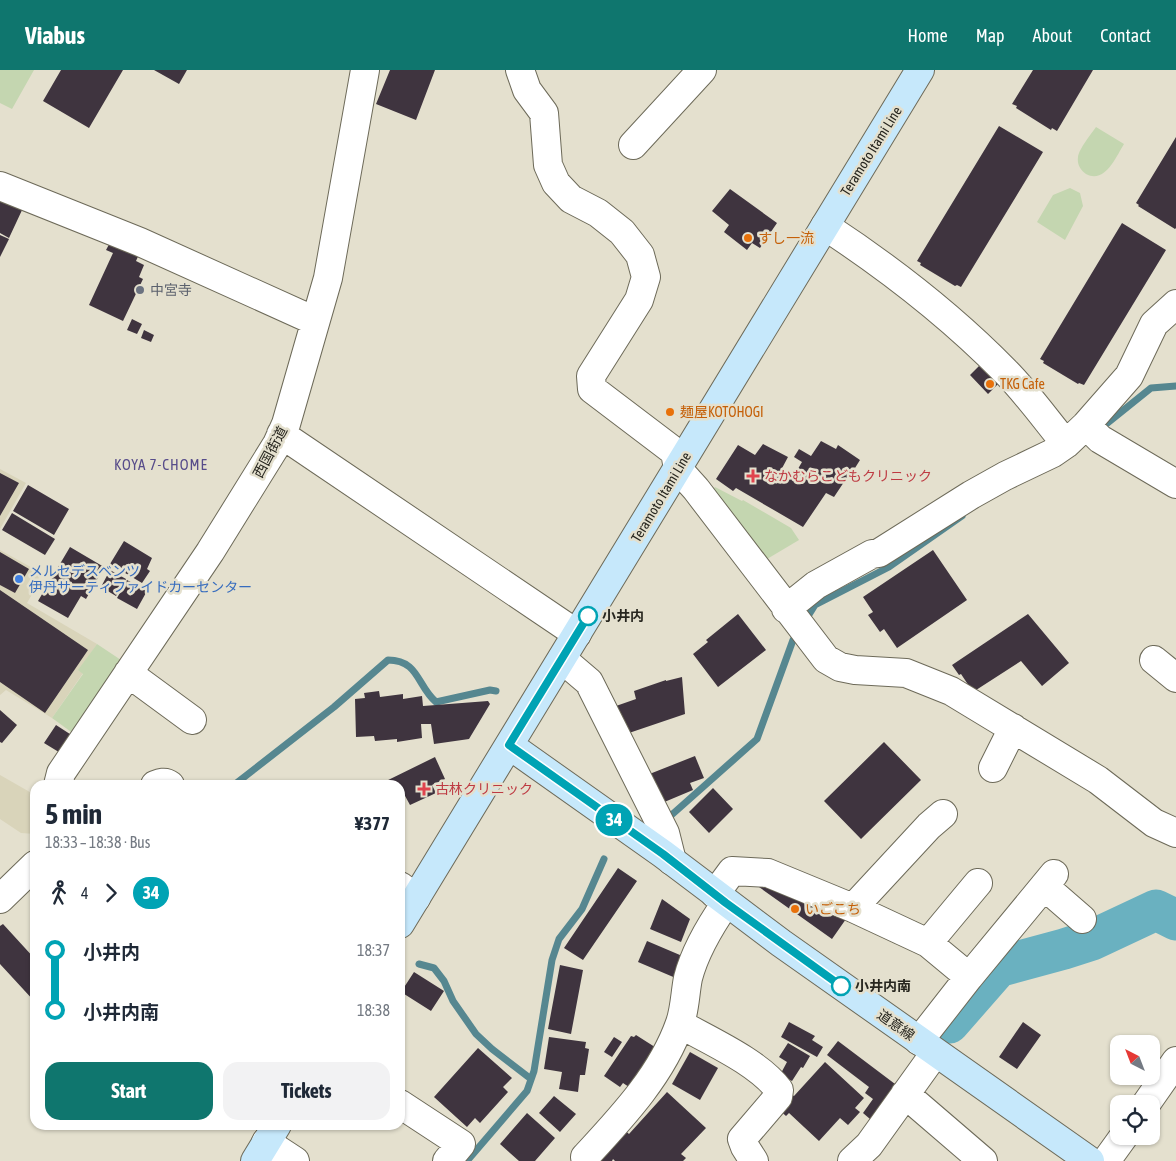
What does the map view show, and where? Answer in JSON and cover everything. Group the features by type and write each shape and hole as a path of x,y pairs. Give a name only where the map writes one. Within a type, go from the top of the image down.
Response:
{"main road":[{"name":"Teramoto Itami Line","path":"408,892 509,745 920,70"},
{"name":"道意線","path":"509,745 927,1047 1090,1161"}],"street":[{"name":"西国街道","path":"59,780 61,773 210,552 255,480 286,424 328,278 365,70"},
{"path":"520,70 527,90 544,113 548,165 556,183 571,199 598,213 622,232 640,255 646,277 639,300 592,376 592,389 675,452 678,469 696,488 786,609 826,659 840,667 855,670 906,673 951,691 1098,780 1154,823 1176,833"},
{"path":"633,145 702,70"},
{"path":"0,186 140,242 315,321"},
{"path":"825,226 914,290 956,324 1006,372 1066,444"},
{"path":"786,609 816,585 872,554 879,553 971,495 1053,453 1066,444 1086,425 1129,376 1154,324 1176,304"},
{"path":"1086,425 1100,440 1176,484"},
{"path":"281,434 577,634"},
{"path":"562,659 589,682 665,833 672,861"},
{"path":"1154,660 1176,678"},
{"path":"128,673 192,720"},
{"path":"993,768 1012,728"},
{"path":"853,908 930,818"},
{"path":"0,899 30,870"},
{"path":"585,1157 624,1113 668,1049 680,1024 688,977 732,871 768,873 853,908 928,942 969,977"},
{"path":"852,1161 869,1145 905,1094 927,1047 1007,916 1049,880 1082,919"},
{"path":"928,942 978,882"},
{"path":"680,1024 755,1067 772,1080 779,1090 778,1097 742,1139 754,1161"},
{"path":"1152,1095 1176,1061"},
{"path":"905,1094 983,1161"},
{"path":"405,1107 461,1144 447,1161"},
{"path":"266,1143 295,1161"},
{"path":"1106,1161 1118,1145"}],"shaded area":[{"path":"0,469 26,483 0,529"},
{"path":"0,550 38,571 39,582 27,603 97,644 79,670 83,673 52,718 6,690 0,695"},
{"path":"0,775 30,792 30,834 21,833 0,819"}],"green space":[{"path":"0,70 34,70 12,109 0,103"},
{"path":"1096,127 1124,144 1109,168 1099,175 1093,176 1082,171 1078,160 1081,150"},
{"path":"1070,188 1080,193 1083,206 1065,240 1037,222 1053,195"},
{"path":"715,487 743,500 791,528 799,540 762,562 710,493"},
{"path":"97,644 124,662 74,734 52,718 83,674 78,670"}],"building":[{"path":"61,70 123,70 89,128 43,101"},
{"path":"154,70 187,70 179,84"},
{"path":"390,70 435,70 416,120 376,104"},
{"path":"1033,70 1093,70 1057,131 1052,128 1051,130 1012,104"},
{"path":"999,126 1043,152 961,287 955,286 920,265 921,263 917,261"},
{"path":"1176,137 1176,228 1175,229 1136,203"},
{"path":"730,189 777,223 760,248 752,243 747,250 724,232 729,225 712,211"},
{"path":"0,200 23,208 9,238 0,233"},
{"path":"1122,223 1166,250 1084,385 1078,384 1043,363 1044,361 1040,359"},
{"path":"0,235 9,239 0,257"},
{"path":"113,237 141,250 136,261 144,265 139,277 143,279 123,321 89,305 113,253 106,250"},
{"path":"132,319 142,324 137,334 127,330"},
{"path":"144,330 154,335 151,342 141,338"},
{"path":"979,366 998,384 988,394 970,375"},
{"path":"821,441 836,449 838,445 860,460 834,497 826,493 803,527 736,488 733,491 716,479 738,445 755,455 763,444 788,457 780,472 792,479 802,462 794,457 799,449 811,456"},
{"path":"0,473 19,483 0,516"},
{"path":"28,485 69,509 54,535 13,511"},
{"path":"12,513 55,539 45,555 2,530"},
{"path":"124,541 152,558 147,569 150,571 142,583 110,564"},
{"path":"70,547 104,567 86,599 81,596 68,618 38,601"},
{"path":"933,550 967,600 897,648 884,629 880,632 868,615 873,612 863,597"},
{"path":"0,552 29,569 15,593 0,585"},
{"path":"110,570 126,579 116,596 101,587"},
{"path":"127,580 147,591 137,609 117,598"},
{"path":"0,590 88,650 45,713 0,682"},
{"path":"738,614 766,650 718,687 693,654 708,642 706,640"},
{"path":"1028,614 1069,663 1042,686 1021,661 973,692 961,674 959,675 952,665"},
{"path":"682,677 685,714 626,734 616,706 636,699 634,691 666,680"},
{"path":"379,691 380,697 403,694 403,699 422,696 423,706 488,701 490,704 469,739 434,744 431,724 421,724 422,738 397,742 397,739 375,741 374,736 356,737 355,699 365,698 364,693"},
{"path":"0,710 17,725 2,743 0,742"},
{"path":"56,725 73,736 62,754 44,743"},
{"path":"884,742 921,780 861,839 824,801"},
{"path":"695,756 704,778 690,783 693,790 662,803 647,775"},
{"path":"435,757 445,779 432,785 436,793 410,805 405,796 405,780 388,780"},
{"path":"713,788 733,809 709,833 689,812"},
{"path":"618,868 637,881 583,960 564,948"},
{"path":"764,880 846,919 832,939 759,887"},
{"path":"662,899 690,919 681,942 650,929"},
{"path":"3,924 30,954 30,997 0,964 0,926"},
{"path":"647,941 687,958 678,979 638,962"},
{"path":"560,965 583,970 571,1034 548,1029"},
{"path":"414,972 444,991 431,1011 405,995 405,986"},
{"path":"789,1022 815,1036 812,1040 823,1047 817,1057 781,1037"},
{"path":"1023,1022 1041,1035 1017,1069 999,1057"},
{"path":"636,1035 658,1049 632,1089 623,1083 620,1087 604,1076 631,1036 634,1037"},
{"path":"549,1037 586,1042 585,1048 589,1049 585,1075 580,1075 578,1092 559,1089 562,1072 544,1069"},
{"path":"614,1037 622,1042 612,1057 604,1052"},
{"path":"838,1041 899,1087 884,1107 881,1105 870,1119 863,1113 873,1099 865,1093 869,1087 827,1055"},
{"path":"788,1043 810,1056 792,1081 780,1075 787,1062 779,1057"},
{"path":"478,1048 512,1078 503,1087 508,1092 480,1123 475,1118 467,1127 434,1097"},
{"path":"690,1052 718,1068 700,1100 672,1084"},
{"path":"825,1062 864,1098 855,1108 860,1112 848,1125 840,1118 819,1141 789,1113 786,1116 777,1108 790,1094 794,1096"},
{"path":"667,1092 706,1128 681,1154 686,1158 683,1161 615,1161 613,1159 612,1161 592,1161 620,1126 629,1134"},
{"path":"554,1096 576,1114 560,1132 539,1113"},
{"path":"527,1113 555,1138 535,1161 519,1161 500,1144"}],"waterway":[{"path":"1100,429 1151,388 1176,386"},
{"path":"805,621 815,605 889,567 962,516"},
{"path":"667,819 757,739 793,640 798,633"},
{"path":"240,780 334,707 388,660 398,661 412,669 436,702 490,690 496,691"},
{"path":"467,1161 527,1091 534,1071 552,960 559,939 582,909 604,859"},
{"path":"949,1023 998,967 1092,940 1156,910 1176,920"},
{"path":"419,964 434,968 444,981 453,1001 476,1034 531,1079"}],"bus line":[{"name":"34","path":"588,616 509,745 663,854 726,903 841,986"}],"place":[{"name":"すし一流","path":"748,238"},
{"name":"中宮寺","path":"140,290"},
{"name":"TKG Cafe","path":"990,384"},
{"name":"麺屋KOTOHOGI","path":"670,412"},
{"name":"なかむらこどもクリニック","path":"753,476"},
{"name":"メルセデスベンツ 伊丹サーティファイドカーセンター","path":"19,579"},
{"name":"小井内","path":"588,616"},
{"name":"古林クリニック","path":"424,789"},
{"name":"いごこち","path":"795,909"},
{"name":"小井内南","path":"841,986"}],"district":[{"name":"KOYA 7-CHOME","path":"161,465"}]}
